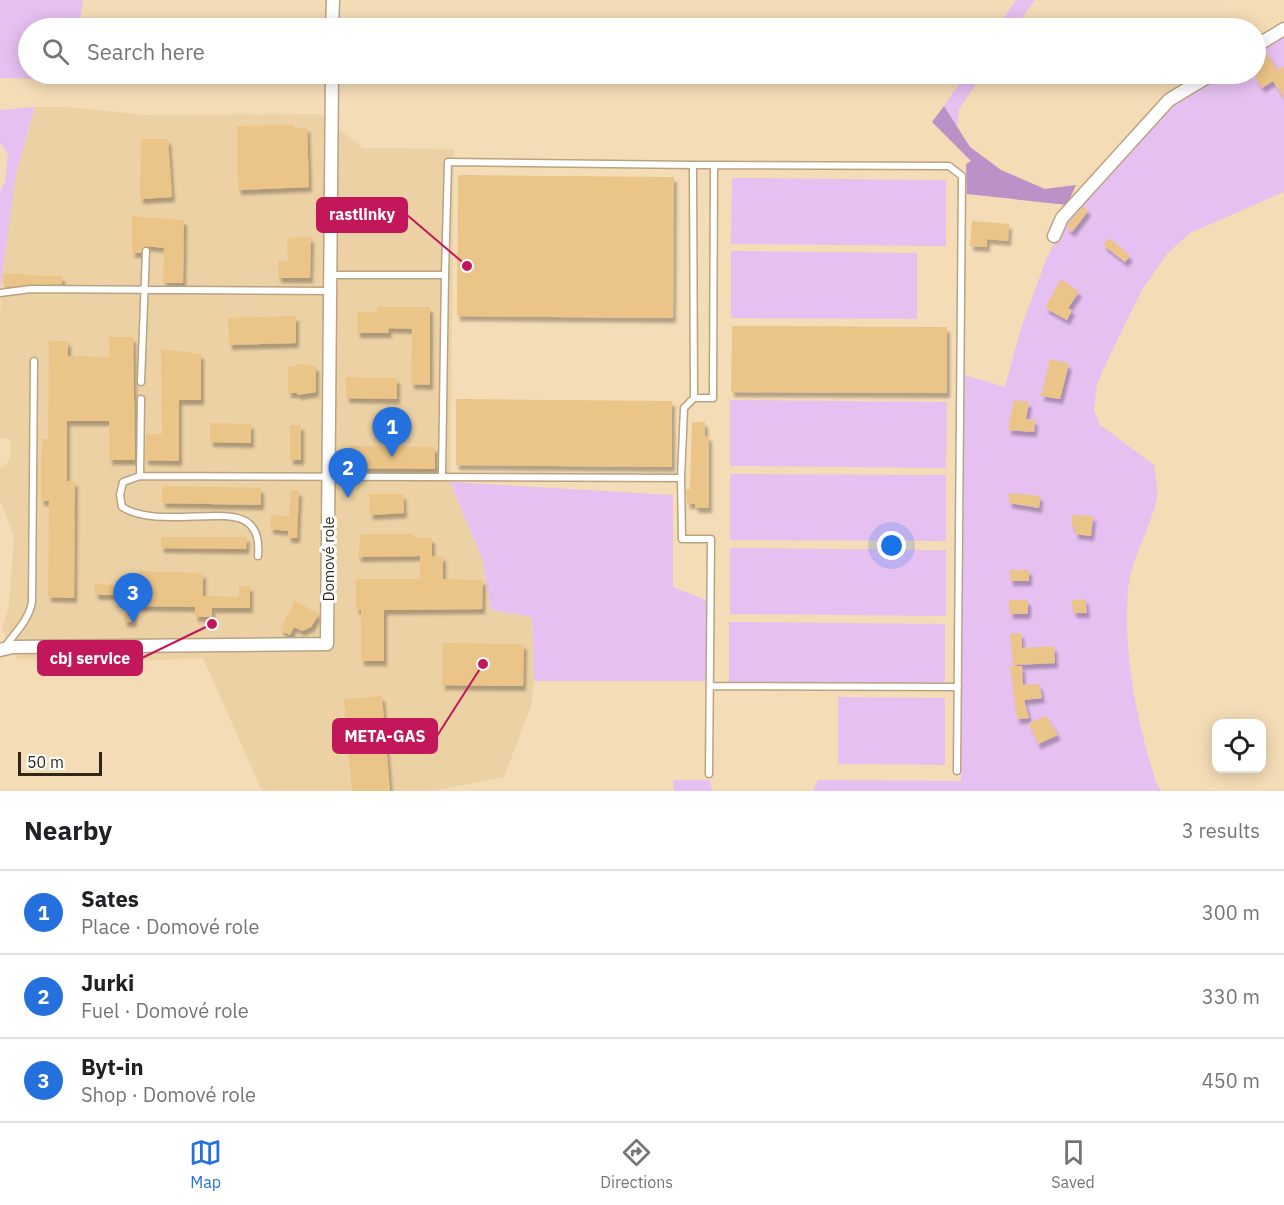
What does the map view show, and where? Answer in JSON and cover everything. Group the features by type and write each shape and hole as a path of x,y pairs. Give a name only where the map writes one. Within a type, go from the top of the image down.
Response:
{"street":[{"path":"333,0 333,18"},
{"path":"1266,40 1284,28"},
{"name":"Domové role","path":"2,649 326,648 332,84"},
{"path":"1054,236 1062,218 1169,100 1195,84"}],"lane":[{"path":"442,476 448,162 949,166 962,176 957,771"},
{"path":"693,165 694,398"},
{"path":"709,774 711,539 682,539 681,478 684,408 694,398 713,398 714,165"},
{"path":"141,382 146,251"},
{"path":"330,276 445,275"},
{"path":"0,293 31,289 330,291"},
{"path":"2,649 21,627 31,609 32,602 34,361"},
{"path":"140,476 141,399"},
{"path":"258,556 259,544 255,531 246,521 228,517 153,518 132,513 122,507 120,495 123,482 140,476 681,478"},
{"path":"710,686 958,687"}],"shaded area":[{"path":"0,0 83,0 80,18 18,18 18,78 0,78"},
{"path":"1016,0 1035,0 1022,18 1003,18"},
{"path":"1284,36 1284,192 1190,233 1168,253 1143,288 1097,384 1094,410 1099,424 1154,465 1157,497 1133,566 1128,590 1127,615 1133,689 1143,738 1157,785 1162,791 813,791 818,780 961,781 965,375 1005,387 1020,331 1047,257 1068,216 1172,105 1207,84 1266,84 1266,48"},
{"path":"959,84 976,84 959,109 957,127 944,106"},
{"path":"944,106 970,147 1001,170 1045,189 1076,185 1067,205 967,194 966,164 971,161 932,122"},
{"path":"35,107 69,107 146,115 320,114 363,148 454,149 450,482 483,561 491,610 532,617 534,681 531,706 504,777 433,791 262,791 203,658 139,661 17,659 2,629 9,605 14,536 0,500 0,469 10,460 11,440 0,438 0,321 3,256 16,173"},
{"path":"35,107 16,173 0,291 0,191 5,182 8,155 0,142 0,110"},
{"path":"732,178 946,180 946,246 731,244"},
{"path":"731,251 917,253 917,319 731,318"},
{"path":"730,400 947,402 946,468 730,466"},
{"path":"730,474 946,475 946,541 730,540"},
{"path":"450,482 673,495 673,587 708,601 707,681 534,681 532,617 491,610 483,561"},
{"path":"730,548 946,550 946,616 730,614"},
{"path":"729,622 945,624 945,690 729,689"},
{"path":"838,697 945,698 945,765 838,764"},
{"path":"673,780 710,780 712,791 674,791"}],"building":[{"path":"1266,55 1278,70 1284,66 1284,98 1273,81 1262,88 1259,84 1266,84"},
{"path":"294,125 295,128 307,127 309,187 238,190 237,126"},
{"path":"141,139 168,139 172,197 140,199"},
{"path":"458,175 674,177 673,318 457,316"},
{"path":"1084,206 1088,211 1072,232 1067,228 1069,223"},
{"path":"132,216 184,220 183,283 163,283 164,248 146,246 141,253 132,253"},
{"path":"972,221 1009,224 1008,241 987,239 987,247 970,246"},
{"path":"311,237 310,278 278,278 278,261 288,262 287,238"},
{"path":"1109,238 1130,256 1125,262 1103,245"},
{"path":"22,273 22,275 62,276 62,284 4,287 3,274"},
{"path":"1061,279 1079,292 1068,308 1072,310 1067,320 1045,308"},
{"path":"377,307 430,307 430,385 411,384 412,329 388,328 389,333 357,333 357,312 377,312"},
{"path":"296,316 296,343 229,345 228,318"},
{"path":"732,326 947,327 947,393 731,392"},
{"path":"109,337 133,337 135,460 109,460 109,421 67,421 67,481 75,481 74,598 48,597 49,501 41,501 41,460 43,439 48,439 49,341 68,341 68,356 109,357"},
{"path":"161,349 201,354 201,400 179,400 179,461 145,460 146,434 162,434"},
{"path":"1050,359 1069,364 1060,399 1041,396"},
{"path":"296,364 316,366 316,392 297,395 297,393 288,393 288,367 297,366"},
{"path":"346,377 397,378 397,399 346,398"},
{"path":"456,399 672,401 672,467 456,465"},
{"path":"1014,400 1029,402 1026,419 1035,420 1034,432 1008,430"},
{"path":"692,422 705,422 705,436 709,436 709,508 695,508 695,504 687,504 686,489 690,489"},
{"path":"210,423 251,424 251,443 210,442"},
{"path":"290,425 301,425 301,460 290,460"},
{"path":"349,446 435,447 435,469 349,468"},
{"path":"162,486 261,488 261,505 162,503"},
{"path":"291,490 299,491 297,538 288,538 288,531 270,529 271,515 289,516"},
{"path":"1009,493 1040,496 1039,508 1009,503"},
{"path":"369,494 403,494 404,513 370,515"},
{"path":"1072,515 1093,516 1091,536 1075,534 1075,527 1072,527"},
{"path":"361,534 413,534 413,537 432,538 432,556 443,556 443,579 483,580 482,609 384,610 384,661 361,661 361,610 356,609 356,579 420,579 420,556 358,557"},
{"path":"161,537 247,537 246,549 161,548"},
{"path":"1010,570 1029,570 1029,581 1010,581"},
{"path":"139,571 203,573 203,596 239,597 239,586 250,586 250,608 212,608 212,617 195,617 195,607 134,606 133,622 124,622 125,593 138,594"},
{"path":"95,584 114,585 114,595 95,595"},
{"path":"1085,599 1087,613 1074,613 1071,600"},
{"path":"1009,600 1028,600 1028,614 1010,614"},
{"path":"295,601 319,614 311,627 302,631 294,627 290,635 280,630"},
{"path":"1021,633 1022,648 1054,646 1055,663 1013,665 1010,634"},
{"path":"443,643 524,644 523,686 442,685"},
{"path":"1010,666 1022,666 1023,685 1039,684 1042,698 1024,700 1029,718 1017,719"},
{"path":"382,696 390,791 352,791 344,699"},
{"path":"1046,716 1058,735 1038,744 1029,723"}],"place":[{"name":"rastlinky","path":"467,266"},
{"name":"Sates","path":"392,457"},
{"name":"Jurki","path":"348,498"},
{"name":"Byt-in","path":"133,623"},
{"name":"cbj service","path":"212,624"},
{"name":"META-GAS","path":"483,664"}]}
